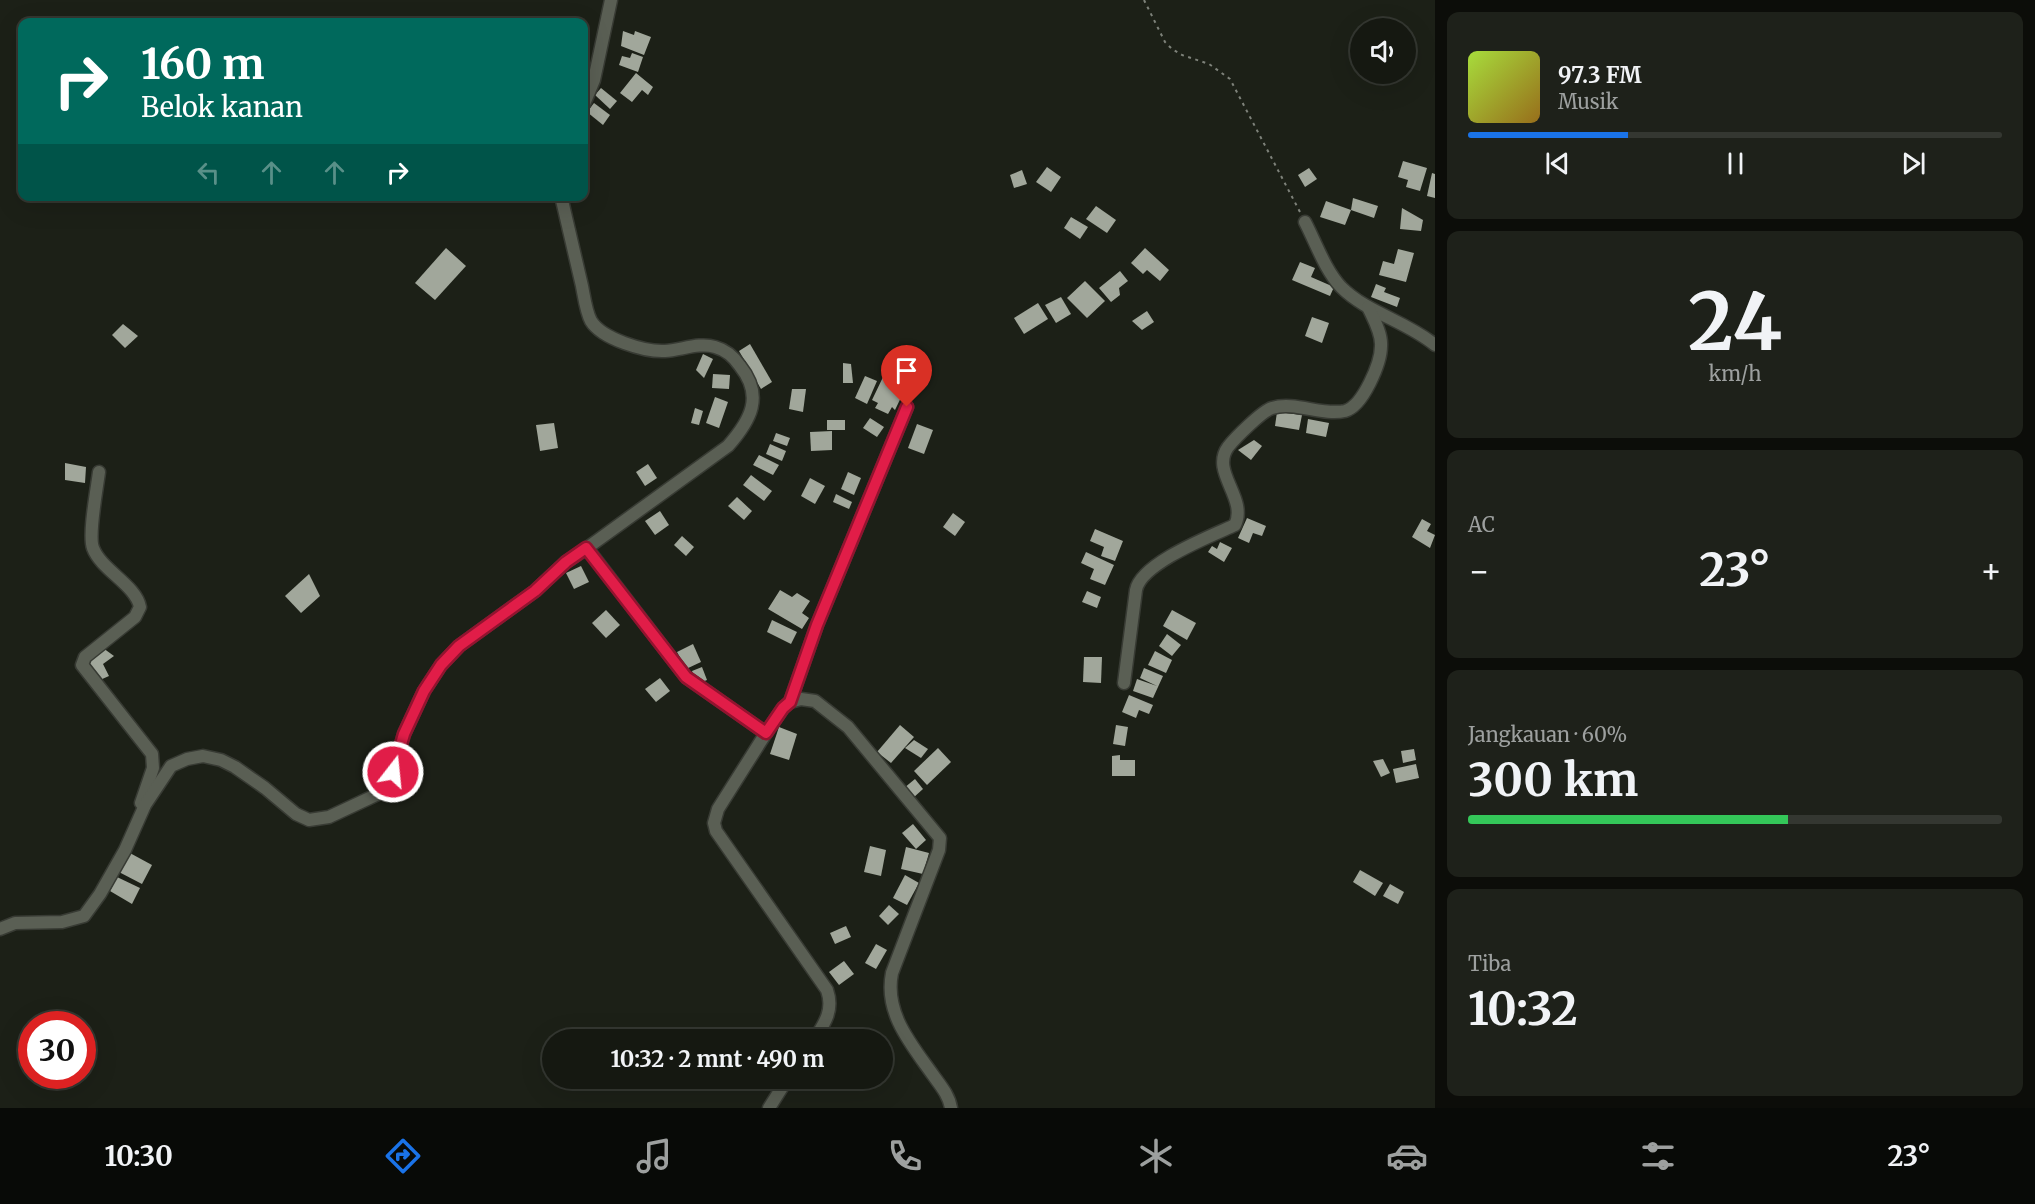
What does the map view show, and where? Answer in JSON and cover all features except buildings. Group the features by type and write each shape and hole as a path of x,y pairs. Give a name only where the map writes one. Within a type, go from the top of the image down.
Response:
{"street":[{"path":"588,94 594,80 611,0"},
{"path":"0,929 15,923 62,922 84,916 96,900 120,857 145,805 171,766 188,759 203,756 221,760 235,767 296,814 309,820 329,817 376,795 384,789 393,772 404,734 424,691 441,665 459,646 535,591 566,562 728,446 741,431 751,411 753,388 744,370 733,356 714,346 650,351 628,345 609,335 591,321 562,201"},
{"path":"1305,222 1341,286 1368,307 1407,325 1435,345"},
{"path":"1124,683 1139,581 1169,556 1235,525 1239,507 1223,468 1224,453 1234,440 1268,410 1280,407 1342,411 1354,407 1367,388 1377,366 1382,344 1368,307"},
{"path":"790,702 817,625 907,407"},
{"path":"99,472 93,547 102,561 136,598 140,607 135,617 85,657 82,665 152,754 154,761 151,776 120,857"},
{"path":"586,548 686,677 766,733"},
{"path":"820,1029 828,1016 830,1006 826,990 716,831 714,823 718,809 783,708 790,702 801,699 815,701 848,727 940,838 939,850 892,973 890,987 892,1009 902,1030 944,1090 951,1108"},
{"path":"769,1108 781,1089"}],"path":[{"path":"1144,0 1165,42 1172,49 1182,55 1209,64 1230,79 1305,222"}],"route":[{"path":"393,772 404,734 424,691 441,665 459,646 535,591 566,562 586,548 686,677 766,733 783,708 790,702 817,625 907,407"}]}
